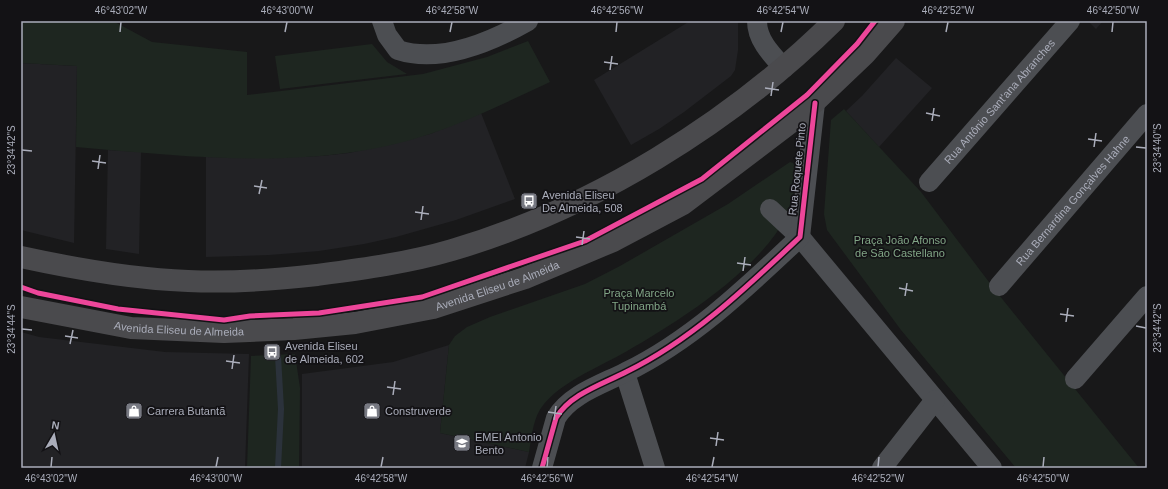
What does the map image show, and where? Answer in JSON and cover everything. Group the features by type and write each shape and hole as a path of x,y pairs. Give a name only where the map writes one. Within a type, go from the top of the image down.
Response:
{"main road":[{"path":"21,257 67,267 134,277 188,281 243,282 378,267 452,250 537,220 613,183 686,140 784,68 834,21"},
{"name":"Avenida Eliseu de Almeida","path":"21,307 131,328 224,332 294,329 347,324 433,308 525,278 612,241 683,204 719,178 815,102 865,54 894,21"}],"street":[{"path":"382,21 386,35 398,50 429,55 468,47 493,39 528,21"},
{"path":"757,21 757,30 768,51 784,68"},
{"name":"Rua Antônio Sant'ana Abranches","path":"929,182 1070,21"},
{"name":"Rua Roquete Pinto","path":"800,237 815,102"},
{"name":"Rua Bernardina Gonçalves Hahne","path":"999,286 1147,114"},
{"name":"Rua Roquete Pinto","path":"770,209 800,237 992,468"},
{"path":"542,468 556,418 560,411 571,401 593,388 644,364 681,339 742,291 800,237"},
{"path":"1075,379 1147,296"},
{"path":"625,373 655,468"},
{"path":"882,468 935,400"}],"shaded area":[{"path":"690,21 738,21 738,50 735,70 731,76 684,112 659,129 631,145 594,80"},
{"path":"1088,21 1103,21 1096,29"},
{"path":"896,58 932,88 879,147 846,111 862,96"},
{"path":"21,63 77,66 74,243 21,230"},
{"path":"481,113 515,199 456,220 396,237 364,244 319,251 269,255 206,257 206,157 264,158 321,156 349,153 430,134"},
{"path":"108,150 141,152 139,254 106,249"},
{"name":"Carrera Butantã","path":"21,332 39,337 165,352 249,354 245,468 21,468"},
{"name":"Construverde","path":"449,345 440,433 529,452 525,468 302,468 302,374 393,362"}],"green space":[{"path":"21,21 113,21 152,42 247,52 247,95 423,74 487,57 528,41 550,82 476,116 430,134 387,146 343,153 299,157 209,157 165,155 76,147 77,66 21,63"},
{"path":"372,44 387,62 407,74 280,89 275,56"},
{"name":"Praça João Afonso de São Castellano","path":"844,109 921,192 995,290 1139,468 1016,468 901,330 827,230 824,214 831,120"},
{"name":"Praça Marcelo Tupinambá","path":"790,162 795,166 796,176 788,214 772,238 751,262 725,286 669,326 620,355 579,376 551,396 537,415 529,452 440,433 449,345 455,336 467,327 490,317 585,284 620,266 728,204"},
{"path":"295,354 300,388 299,468 247,468 251,356"}],"waterway":[{"path":"278,356 281,409 278,468"}],"cycle path":[{"path":"21,287 38,293 118,309 224,320 250,316 319,313 422,297 585,241 702,179 807,95 857,44 875,21"},
{"path":"542,468 556,418 570,402 588,390 626,372 674,344 718,311 760,275 800,237 815,103"}],"place":[{"name":"Avenida Eliseu De Almeida, 508","path":"529,201"},
{"name":"Avenida Eliseu de Almeida, 602","path":"272,352"},
{"name":"Carrera Butantã","path":"134,411"},
{"name":"Construverde","path":"372,411"},
{"name":"EMEI Antonio Bento","path":"462,443"}]}
